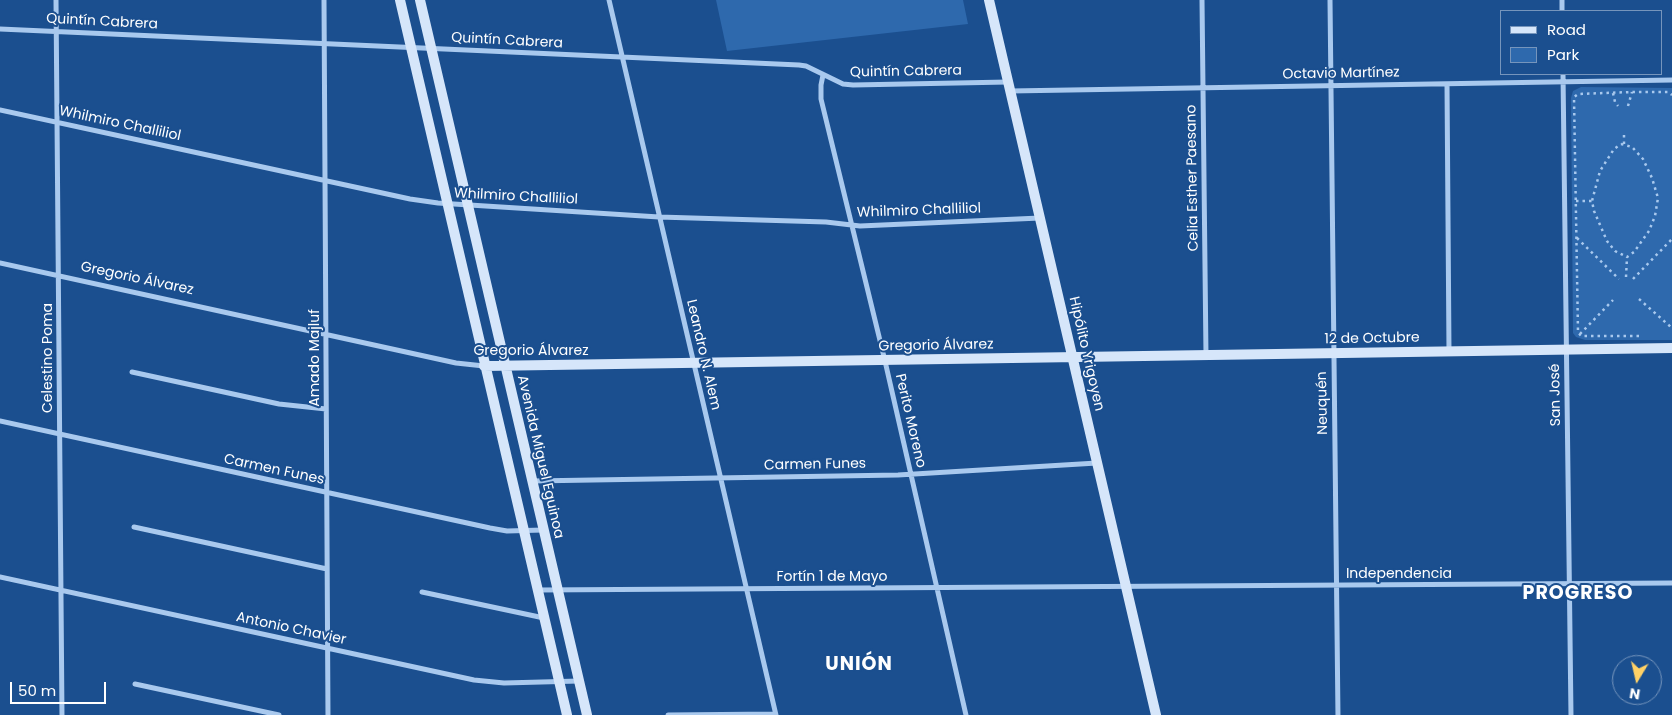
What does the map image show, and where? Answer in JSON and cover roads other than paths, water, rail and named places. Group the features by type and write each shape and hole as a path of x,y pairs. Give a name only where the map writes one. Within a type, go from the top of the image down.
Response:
{"main road":[{"path":"400,0 567,715"},
{"name":"Avenida Miguel Eguinoa","path":"420,0 504,366 588,715"},
{"name":"Hipólito Yrigoyen","path":"989,0 1156,715"},
{"name":"12 de Octubre","path":"1073,358 1672,348"},
{"name":"Gregorio Álvarez","path":"484,366 1073,358"}],"street":[{"name":"Celestino Poma","path":"56,0 62,715"},
{"name":"Amado Majluf","path":"324,0 328,715"},
{"name":"Leandro N. Alem","path":"609,0 775,714"},
{"name":"Celia Esther Paesano","path":"1202,0 1206,356"},
{"name":"Neuquén","path":"1330,0 1338,715"},
{"name":"Quintín Cabrera","path":"0,29 799,65 806,66 843,84 1009,87"},
{"name":"Perito Moreno","path":"823,75 821,99 885,360 966,715"},
{"name":"San José","path":"1563,75 1571,715"},
{"name":"Octavio Martínez","path":"1009,87 1203,88 1672,80"},
{"path":"1447,84 1449,352"},
{"name":"Whilmiro Challiliol","path":"0,110 410,199 447,204 659,217 826,222 872,226 1040,218"},
{"name":"Gregorio Álvarez","path":"0,263 456,363 484,366"},
{"path":"132,372 279,404 326,409"},
{"name":"Carmen Funes","path":"0,421 496,529 543,530"},
{"name":"Carmen Funes","path":"532,481 911,474 1097,463"},
{"path":"134,527 327,569"},
{"name":"Antonio Chavier","path":"0,577 474,680 499,683 580,681"},
{"name":"Independencia","path":"1126,586 1672,583"},
{"name":"Fortín 1 de Mayo","path":"537,590 1126,586"},
{"path":"422,592 544,618"},
{"path":"135,684 278,715"},
{"path":"668,715 775,714"}],"district":[{"name":"PROGRESO","path":"1578,594"},
{"name":"UNIÓN","path":"859,665"}]}
